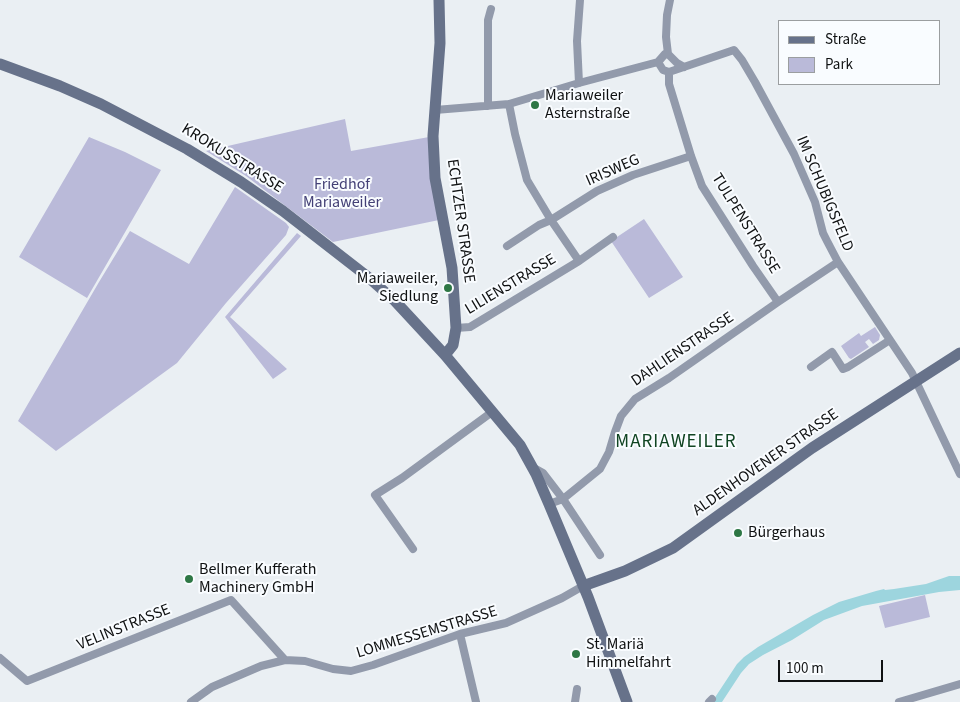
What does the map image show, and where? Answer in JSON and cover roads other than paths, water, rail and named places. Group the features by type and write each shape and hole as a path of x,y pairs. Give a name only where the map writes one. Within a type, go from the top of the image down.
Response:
{"street":[{"name":"ECHTZER STRASSE","path":"439,0 440,43 433,136 435,178 452,268 456,328 453,345 445,355"},
{"path":"579,83 577,41 580,0"},
{"path":"670,0 666,36 668,54 684,67"},
{"path":"488,106 488,20 491,9"},
{"name":"IM SCHUBIGSFELD","path":"684,67 734,50 742,60 794,154 815,202 823,233 838,262 916,380 960,474"},
{"path":"435,110 509,104 658,62 665,54 668,54"},
{"path":"658,62 663,70 669,72 684,67"},
{"name":"KROKUSSTRASSE","path":"0,64 102,104 187,148 289,215 368,277 395,301 445,355 520,445 549,504 583,586 627,702"},
{"name":"TULPENSTRASSE","path":"669,72 670,84 691,156 702,186 778,302"},
{"name":"LILIENSTRASSE","path":"509,104 527,180 579,261"},
{"name":"IRISWEG","path":"551,220 598,191 633,176 691,156"},
{"path":"507,246 539,225 551,220"},
{"name":"LILIENSTRASSE","path":"456,328 470,327 579,261 613,237"},
{"name":"DAHLIENSTRASSE","path":"549,504 563,499 600,469 609,452 621,416 635,400 838,262"},
{"path":"811,367 832,352 843,369 890,340"},
{"name":"ALDENHOVENER STRASSE","path":"583,586 625,571 673,548 812,448 960,353"},
{"path":"413,549 375,495 402,478 492,412"},
{"name":"KROKUSSTRASSE","path":"532,467 544,474 600,555"},
{"name":"LOMMESSEMSTRASSE","path":"191,702 212,687 261,666 285,660 305,661 333,669 351,671 373,665 460,634 506,623 562,598 583,586"},
{"name":"VELINSTRASSE","path":"0,658 27,681 230,600 285,660"},
{"path":"460,634 476,702"},
{"path":"899,702 960,684"},
{"path":"575,702 578,690"}],"place":[{"name":"Mariaweiler Asternstraße","path":"535,105"},
{"name":"Mariaweiler, Siedlung","path":"448,288"},
{"name":"Bürgerhaus","path":"738,533"},
{"name":"Bellmer Kufferath Machinery GmbH","path":"189,579"},
{"name":"St. Mariä Himmelfahrt","path":"576,654"}],"district":[{"name":"MARIAWEILER","path":"676,443"}],"park label":[{"name":"Friedhof Mariaweiler","path":"342,194"}]}
